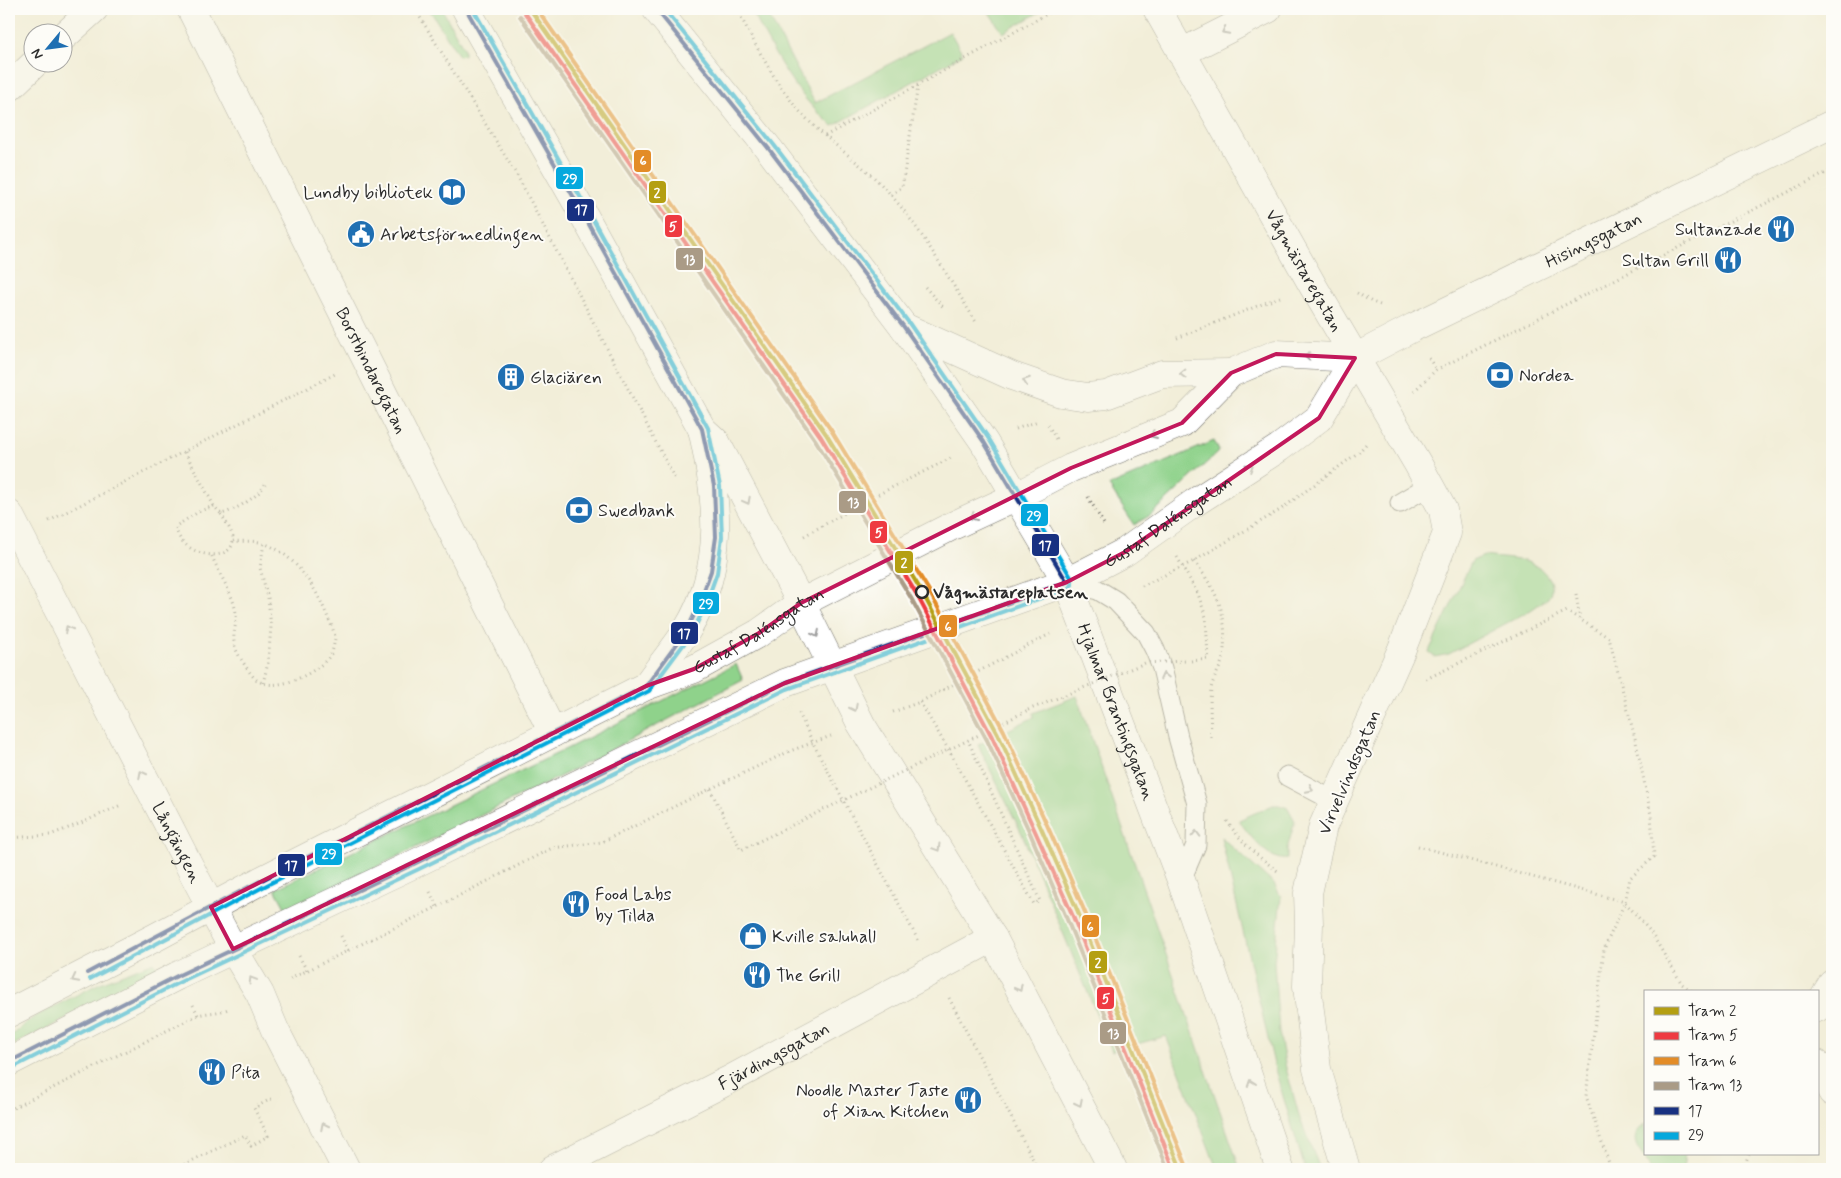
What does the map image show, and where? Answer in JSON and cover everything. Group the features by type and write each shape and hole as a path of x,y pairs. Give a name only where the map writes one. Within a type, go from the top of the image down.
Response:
{"street":[{"path":"72,29 94,9"},
{"name":"Borstbindaregatan","path":"190,9 553,733"},
{"path":"466,9 702,429 714,486 716,537 711,571 698,608 687,630 646,686"},
{"name":"Hjalmar Brantingsgatan","path":"656,9 769,148 904,327 984,442 1067,582 1181,880 1280,1169"},
{"name":"Vågmästaregatan","path":"1157,9 1313,286 1391,415 1430,485 1443,510 1447,532"},
{"path":"1181,53 1268,9"},
{"path":"9,88 26,72"},
{"name":"Hisingsgatan","path":"1355,358 1414,327 1832,124"},
{"name":"Gustaf Dalénsgatan","path":"9,1062 233,949 425,859 785,683 1067,582 1125,552 1194,503 1279,448 1319,418 1355,358 1276,354 1231,373 1162,374 1106,396 1088,397 1061,394 1012,376 904,327"},
{"name":"Gustaf Dalénsgatan","path":"9,1013 210,907 646,686 694,669 759,633 801,603 941,532 1071,468 1182,423 1231,373"},
{"path":"702,429 716,442 862,724 992,938 1113,1169"},
{"name":"Långängen","path":"14,525 210,907 260,994 276,1030 346,1169"},
{"name":"Virvelvindsgatan","path":"1346,1169 1317,1069 1307,986 1308,893 1323,826 1401,651 1447,532"},
{"name":"Fjärdingsgatan","path":"553,1169 729,1080 992,938"},
{"path":"1818,1006 1832,984"},
{"path":"1818,1066 1832,1092"}],"lane":[{"path":"1400,503 1430,485"},
{"path":"1067,582 1098,590 1116,601 1146,633 1156,650 1197,804 1196,845 1181,880"},
{"path":"1287,776 1334,801"}],"path":[{"path":"416,9 518,177 677,481"},
{"path":"737,9 753,41 805,118 866,169 891,195 928,245 978,324"},
{"path":"825,136 1056,9"},
{"path":"891,195 902,187 918,85"},
{"path":"1116,601 1149,582 1194,561 1280,510 1337,469 1359,452 1420,384 1436,370 1832,170"},
{"path":"1176,339 1313,286"},
{"path":"925,287 942,306 949,310"},
{"path":"1355,292 1387,308 1401,303 1436,370"},
{"path":"14,525 185,452 366,359"},
{"path":"776,556 807,534 877,495 984,442 1044,418 1099,519 1149,582"},
{"path":"185,452 233,538 232,546 227,551 212,556 189,548 181,541 176,526 200,511 214,506"},
{"path":"221,514 251,499 263,490 265,484"},
{"path":"212,556 236,610 233,633 234,644 240,657 257,680 263,683 284,683 310,673 331,654 335,639 319,595 304,573 275,548 264,543 232,541"},
{"path":"263,683 268,663 272,627 268,598 260,568 264,543"},
{"path":"1194,561 1211,584 1220,604 1225,628 1223,658 1211,688 1212,746"},
{"path":"710,789 741,850 1028,710 1145,663 1208,659 1206,616 1198,594 1182,566"},
{"path":"1576,594 1580,620"},
{"path":"1384,688 1425,680 1567,611 1609,638 1636,742 1651,815 1654,857 1630,878 1625,902 1604,949 1586,1096 1611,1169"},
{"path":"9,1110 198,1016 211,1012 225,1011 438,908 552,848 602,842 710,789 813,742 920,702 1048,635 1081,620"},
{"path":"785,683 813,742"},
{"path":"920,702 1034,904 1040,901 968,740"},
{"path":"9,838 50,835 118,807 149,788"},
{"path":"1222,814 1237,835 1256,856 1308,893"},
{"path":"1418,846 1625,902 1650,931 1682,984 1690,990"},
{"path":"338,928 348,951"},
{"path":"175,1169 245,1135 251,1146 268,1136 254,1108 280,1094"},
{"path":"1743,1169 1748,1156"}],"highlighted area":[{"path":"1276,354 1355,358 1319,418 1125,552 1067,582 785,683 233,949 211,907 646,686 694,669 759,633 801,603 1071,468 1182,423 1231,373"}],"green space":[{"path":"429,9 442,9 464,49 464,55 459,56"},
{"path":"751,9 765,9 815,103 950,32 963,54 833,126 796,87 776,56"},
{"path":"992,9 1045,9 1003,33 988,11"},
{"path":"1214,441 1219,451 1152,514 1134,525 1109,486"},
{"path":"1484,556 1519,560 1536,566 1542,570 1549,580 1551,592 1548,598 1531,610 1449,654 1435,657 1429,653 1430,649 1472,561"},
{"path":"736,664 743,680 565,774 287,911 275,889 554,755"},
{"path":"1077,696 1240,1169 1217,1169 1166,1036 1112,1051 1022,834 978,745 1034,717 1033,713"},
{"path":"1273,805 1288,808 1295,821 1287,849 1287,859 1280,859 1266,852 1247,832 1239,820"},
{"path":"1221,837 1274,884 1281,897 1274,962 1279,1032 1286,1068 1300,1119 1320,1169 1305,1169 1276,1073"},
{"path":"154,962 160,973 13,1045 9,1037 34,1017 98,984"},
{"path":"1644,1125 1644,1156 1685,1156 1683,1169 1650,1169 1635,1142 1638,1130"}],"tram line":[{"name":"2","path":"530,9 826,434 922,592 998,734 1041,828 1078,912 1181,1169"},
{"name":"6","path":"537,9 831,430 928,589 1004,731 1047,825 1084,910 1187,1167"},
{"name":"5","path":"525,13 821,437 917,595 992,737 1035,831 1072,914 1174,1169"},
{"name":"13","path":"520,16 816,441 911,598 987,740 1030,833 1168,1169"}],"transit line":[{"name":"17","path":"87,973 260,881 646,686 687,630 698,607 711,571 716,537 714,486 702,429 581,210 466,9"},
{"name":"29","path":"90,979 263,887 649,691 692,633 704,609 717,573 722,537 720,486 708,428 586,207 473,9"},
{"name":"17","path":"9,1062 177,976 416,863 785,683 1067,582 984,442 904,327 769,149 656,9"},
{"name":"29","path":"12,1068 180,982 419,869 787,689 1069,588 1072,585 1072,579 989,439 909,323 774,145 664,9"}],"place":[{"name":"Lundby bibliotek","path":"452,192"},
{"name":"Sultanzade","path":"1781,229"},
{"name":"Arbetsförmedlingen","path":"361,234"},
{"name":"Sultan Grill","path":"1728,260"},
{"name":"Nordea","path":"1500,375"},
{"name":"Glaciären","path":"511,377"},
{"name":"Swedbank","path":"579,510"},
{"name":"Vågmästareplatsen","path":"922,592"},
{"name":"Food Labs by Tilda","path":"576,904"},
{"name":"Kville saluhall","path":"753,936"},
{"name":"The Grill","path":"757,975"},
{"name":"Pita","path":"212,1072"},
{"name":"Noodle Master Taste of Xian Kitchen","path":"968,1100"}]}
